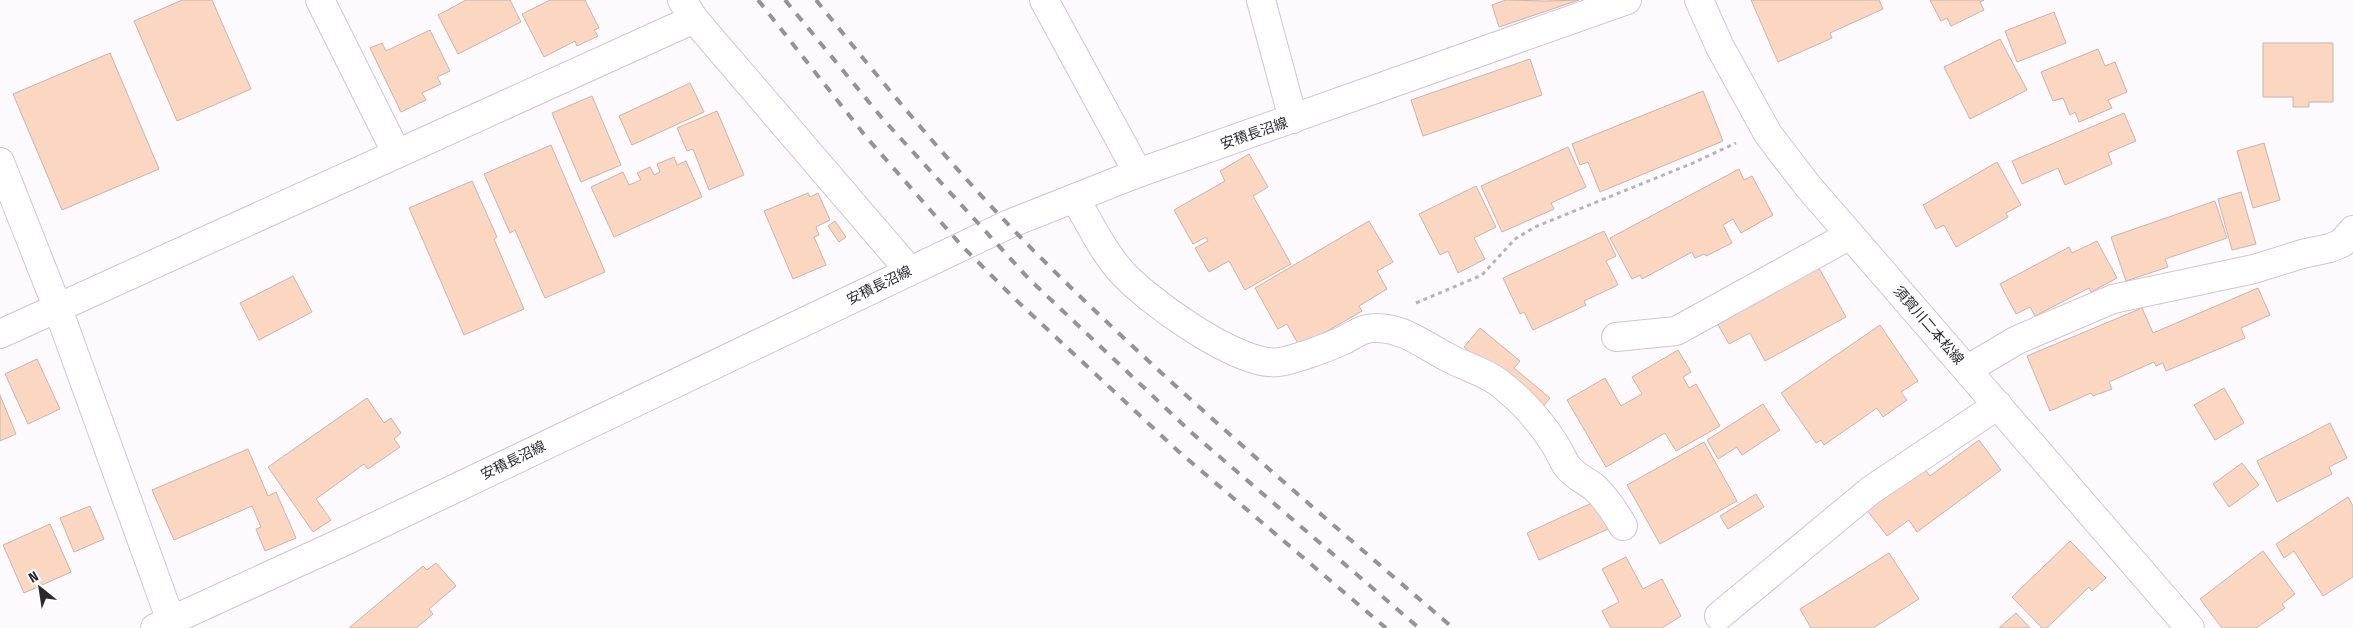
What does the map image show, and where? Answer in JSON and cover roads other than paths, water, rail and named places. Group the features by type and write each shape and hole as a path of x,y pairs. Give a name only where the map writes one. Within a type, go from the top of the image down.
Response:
{"street":[{"path":"320,0 396,152"},
{"path":"1044,0 1138,173"},
{"path":"1261,0 1293,119"},
{"name":"安積長沼線","path":"163,624 347,540 909,270 1009,224 1138,173 1627,0"},
{"name":"須賀川二本松線","path":"1699,0 1720,47 1766,129 1807,185 2190,628"},
{"path":"0,334 58,309 396,152 688,9 909,270"},
{"path":"0,162 58,309 163,624"},
{"path":"1075,198 1119,270 1138,288 1164,308 1221,345 1248,358 1259,362 1289,360 1344,340 1366,328 1396,329 1498,382 1531,413 1553,441 1567,466 1604,498 1623,526"},
{"path":"1968,369 2017,340 2113,300 2254,269 2302,254 2330,248 2342,243 2353,230"},
{"path":"1616,337 1676,331 1850,235"},
{"path":"1718,616 1871,490 1998,405"}],"railway":[{"path":"758,0 867,138 961,245 1016,300 1178,451 1386,628"},
{"path":"785,0 882,118 1029,279 1192,433 1419,628"},
{"path":"816,0 928,135 986,201 1047,264 1196,404 1453,628"}]}
